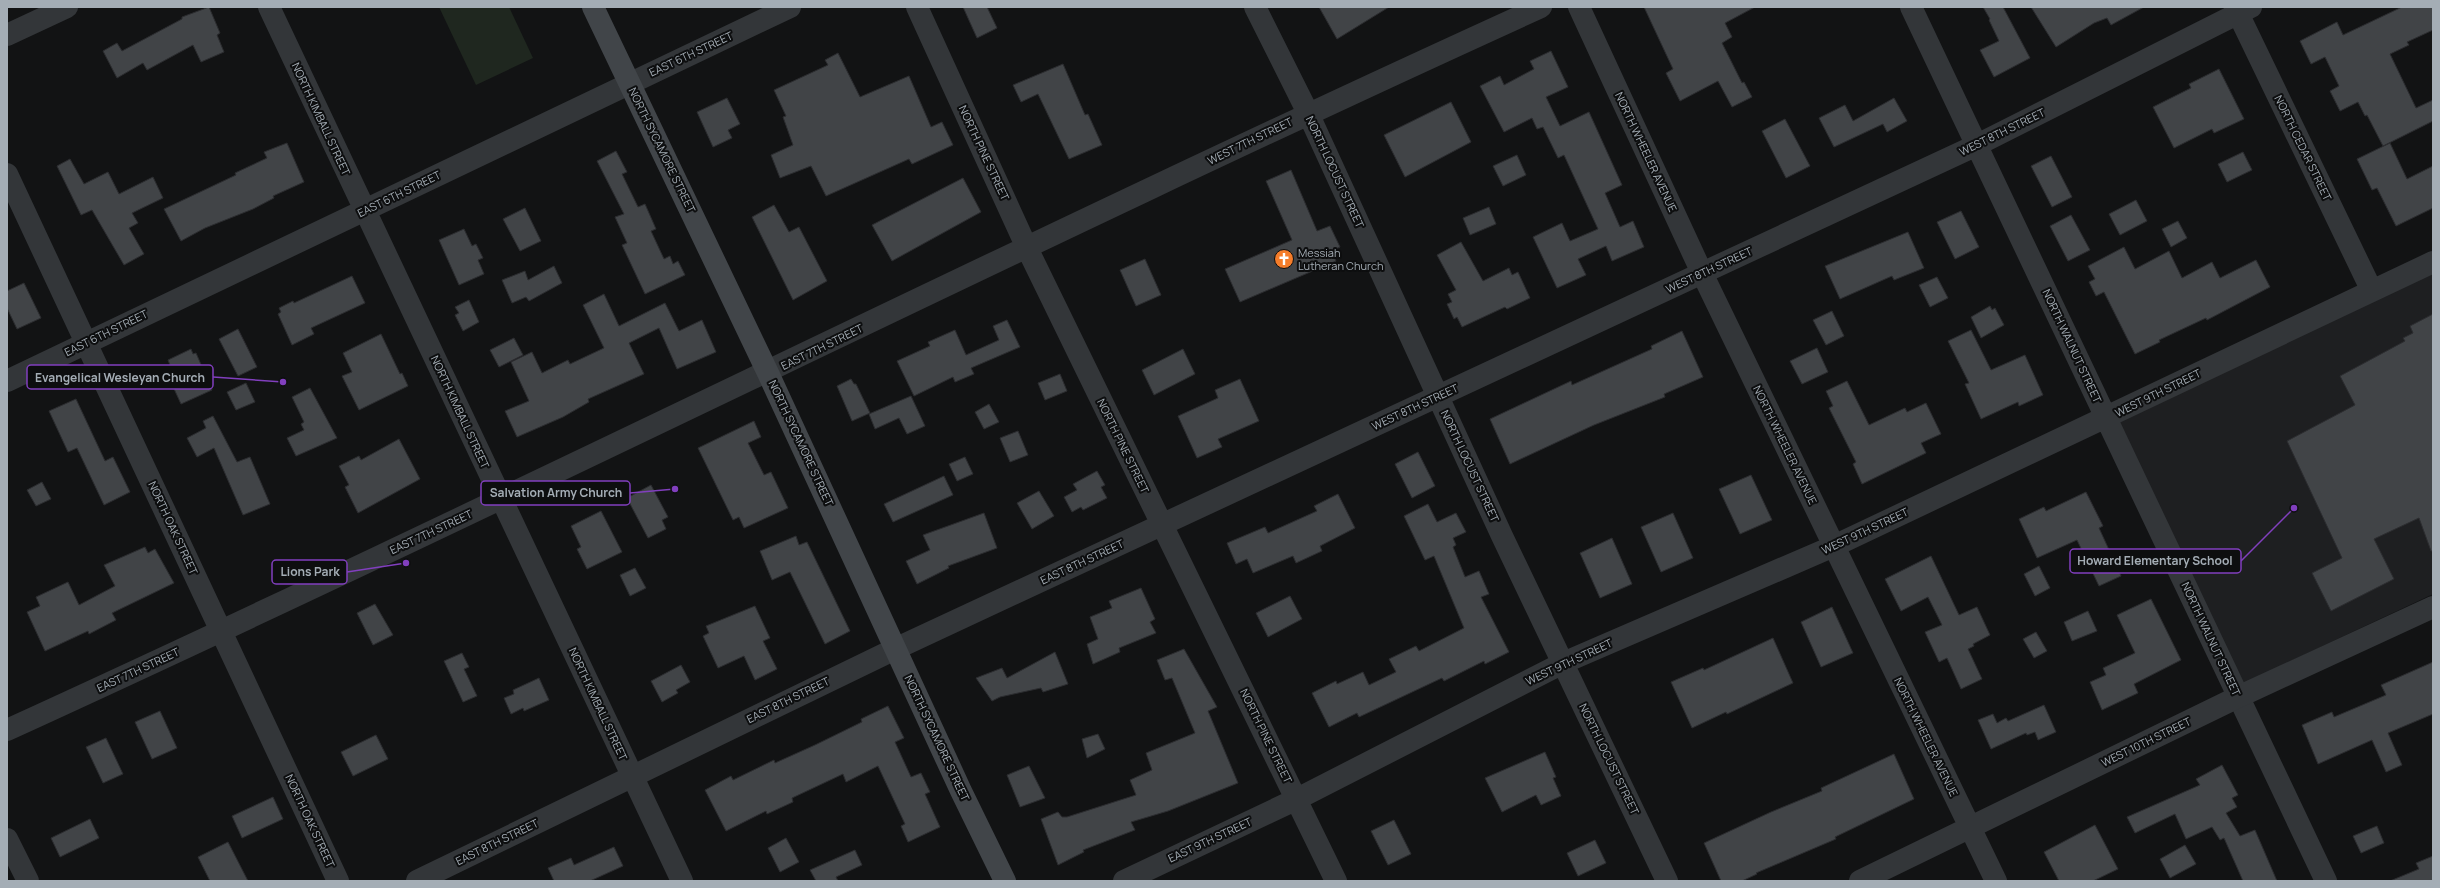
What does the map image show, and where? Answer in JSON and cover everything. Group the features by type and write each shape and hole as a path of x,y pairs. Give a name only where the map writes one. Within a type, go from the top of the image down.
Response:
{"main road":[{"name":"NORTH SYCAMORE STREET","path":"593,7 768,373 895,649 1006,881"}],"street":[{"path":"7,35 67,7"},
{"name":"NORTH KIMBALL STREET","path":"269,7 682,881"},
{"name":"EAST 6TH STREET","path":"7,381 790,7"},
{"name":"NORTH PINE STREET","path":"917,7 1027,248 1336,881"},
{"name":"NORTH LOCUST STREET","path":"1256,7 1308,113 1438,396 1667,881"},
{"name":"WEST 7TH STREET","path":"1027,248 1308,113 1541,7"},
{"name":"NORTH WHEELER AVENUE","path":"1579,7 1702,273 1996,881"},
{"name":"NORTH WALNUT STREET","path":"1912,7 2326,881"},
{"name":"WEST 8TH STREET","path":"1162,524 1977,145 2242,9"},
{"name":"NORTH CEDAR STREET","path":"2242,9 2371,289"},
{"name":"NORTH OAK STREET","path":"7,174 338,881"},
{"name":"EAST 7TH STREET","path":"7,730 222,632 768,373 1027,248"},
{"name":"WEST 9TH STREET","path":"1297,800 1563,663 1834,546 2106,418 2371,289 2433,262"},
{"name":"EAST 8TH STREET","path":"417,881 895,649 1162,524"},
{"name":"WEST 10TH STREET","path":"1860,881 2238,697 2433,607"},
{"name":"EAST 9TH STREET","path":"1124,881 1297,800"},
{"path":"7,838 28,881"}],"shaded area":[{"path":"439,7 509,7 533,58 476,85"},
{"path":"2433,272 2433,594 2238,686 2116,422"}],"building":[{"path":"209,7 220,33 217,35 224,52 201,62 193,45 147,70 143,63 117,78 103,51 117,43 122,51 182,19 182,17"},
{"path":"963,7 987,7 997,28 977,38"},
{"path":"1319,7 1389,7 1337,39"},
{"path":"1644,7 1755,7 1725,23 1732,37 1722,43 1742,83 1744,82 1752,97 1732,107 1718,81 1680,101 1666,73 1673,69"},
{"path":"1983,7 2003,7 2030,58 1994,77 1980,50 1999,41 1989,20 1990,19"},
{"path":"2031,7 2144,7 2111,25 2107,18 2094,23 2056,47"},
{"path":"2402,7 2433,7 2433,30 2407,42 2409,45 2390,54 2416,108 2433,100 2433,121 2383,146 2367,115 2365,116 2358,102 2340,111 2330,91 2339,86 2325,57 2311,64 2300,41 2337,22 2343,35"},
{"path":"1551,51 1568,87 1546,97 1560,126 1589,112 1622,185 1605,193 1620,227 1633,221 1644,247 1612,261 1606,246 1578,259 1586,275 1557,288 1533,237 1562,223 1570,241 1598,229 1564,155 1558,158 1543,127 1537,129 1532,118 1504,132 1480,86 1500,76 1504,85 1534,69 1530,61"},
{"path":"838,53 860,97 909,76 931,127 942,122 953,145 912,164 909,159 826,196 811,166 780,178 771,155 793,145 783,117 786,116 774,90 828,65 825,60"},
{"path":"1063,64 1085,115 1088,114 1102,145 1069,159 1038,94 1021,102 1013,85"},
{"path":"2219,69 2244,119 2214,133 2212,129 2174,148 2153,107 2191,88 2189,84"},
{"path":"727,98 740,124 728,130 732,138 713,147 697,112"},
{"path":"1894,98 1907,121 1887,132 1883,124 1834,147 1819,118 1845,105 1853,121"},
{"path":"1451,102 1471,142 1405,177 1384,135"},
{"path":"1785,119 1810,166 1786,178 1762,131"},
{"path":"287,143 304,182 273,196 274,198 253,209 205,228 181,241 164,209 236,175 235,173 267,158 264,152"},
{"path":"2390,143 2407,179 2433,166 2433,208 2396,226 2377,188 2372,190 2357,159"},
{"path":"616,151 627,172 622,174 638,207 645,204 656,229 651,231 664,259 670,256 673,264 678,261 685,275 645,294 622,245 627,243 615,217 624,214 597,161"},
{"path":"2243,152 2252,170 2227,182 2218,164"},
{"path":"1517,155 1526,175 1503,186 1493,166"},
{"path":"2051,156 2072,197 2052,207 2031,166"},
{"path":"70,159 84,184 108,172 119,194 153,177 163,198 132,213 138,223 129,228 144,254 124,265 92,210 81,215 57,166"},
{"path":"1291,170 1317,231 1330,226 1340,247 1331,251 1336,261 1240,302 1225,269 1292,240 1266,181"},
{"path":"963,178 981,212 892,261 872,225"},
{"path":"2136,200 2147,221 2120,235 2109,214"},
{"path":"774,205 789,232 799,227 827,281 793,300 752,217"},
{"path":"1489,207 1496,224 1470,235 1463,218"},
{"path":"525,208 541,241 520,251 503,219"},
{"path":"1961,211 1979,247 1955,259 1937,222"},
{"path":"2071,215 2090,250 2068,261 2050,226"},
{"path":"2178,221 2187,238 2171,247 2162,229"},
{"path":"464,229 472,246 476,244 483,258 478,260 484,274 459,285 439,240"},
{"path":"1908,232 1924,268 1894,280 1892,276 1840,299 1825,266"},
{"path":"1461,242 1483,281 1509,268 1512,275 1518,272 1530,298 1507,309 1505,307 1462,327 1457,317 1454,319 1447,304 1452,302 1448,294 1456,290 1437,255"},
{"path":"2124,247 2135,269 2169,251 2182,278 2212,262 2220,278 2256,260 2270,287 2207,320 2206,318 2159,340 2160,342 2135,354 2104,292 2096,296 2089,282 2095,279 2088,266"},
{"path":"1145,259 1161,295 1136,306 1120,270"},
{"path":"554,266 562,283 529,301 526,297 512,303 502,280 525,271 528,280"},
{"path":"352,276 365,303 311,328 314,334 292,345 278,314 281,312 279,308 293,301 294,303"},
{"path":"1937,277 1948,298 1930,307 1919,285"},
{"path":"24,283 41,318 17,329 7,308 7,291"},
{"path":"604,294 619,326 665,303 679,331 702,320 716,352 677,369 659,328 629,343 644,374 588,399 589,402 563,417 517,437 505,411 529,401 511,362 532,352 542,373 568,360 570,364 604,348 583,305"},
{"path":"469,300 479,322 463,331 455,315 459,313 455,307"},
{"path":"1990,306 1992,310 1995,308 2004,325 1981,338 1971,317"},
{"path":"1832,311 1844,336 1826,345 1813,320"},
{"path":"2433,314 2433,551 2431,551 2419,518 2374,539 2394,579 2331,611 2312,573 2342,558 2287,441 2355,405 2340,376 2405,341 2403,338 2413,333 2410,326"},
{"path":"1007,320 1020,347 971,368 974,374 955,382 953,377 914,396 897,361 930,346 928,342 955,330 966,355 999,340 993,326"},
{"path":"238,329 257,367 238,376 219,339"},
{"path":"1971,330 1991,370 2025,355 2043,395 2019,406 2018,402 1981,419 1965,384 1969,383 1948,341"},
{"path":"1682,331 1703,377 1664,394 1665,397 1594,425 1510,464 1490,419 1571,381 1572,385 1652,349 1651,346"},
{"path":"381,334 400,374 402,373 408,386 359,410 342,376 352,372 343,353"},
{"path":"514,338 523,355 499,367 490,350"},
{"path":"1817,348 1828,372 1802,384 1790,361"},
{"path":"191,349 193,354 196,353 212,390 181,404 164,367 170,365 168,360"},
{"path":"1183,349 1195,374 1154,395 1142,370"},
{"path":"1060,374 1067,391 1045,400 1038,383"},
{"path":"851,379 854,384 856,384 870,413 852,421 837,386"},
{"path":"1240,379 1259,421 1218,439 1222,447 1197,458 1178,416 1218,398 1215,390"},
{"path":"1847,381 1869,425 1905,408 1907,412 1926,403 1941,434 1921,443 1926,453 1862,484 1853,464 1856,462 1829,408 1833,406 1826,391"},
{"path":"246,383 255,402 236,410 227,392"},
{"path":"310,388 337,438 296,456 287,438 304,430 301,424 304,422 292,397"},
{"path":"911,396 925,426 907,434 899,418 875,429 869,414"},
{"path":"76,399 105,461 113,457 130,492 104,505 77,448 68,452 49,411"},
{"path":"989,404 999,422 984,429 975,412"},
{"path":"213,416 237,462 250,457 270,504 243,515 214,448 197,457 187,438 206,428 203,421"},
{"path":"754,421 761,437 748,443 764,475 771,472 788,508 744,528 739,517 733,520 698,448"},
{"path":"1018,431 1028,455 1010,462 1000,438"},
{"path":"399,439 420,479 358,513 345,487 349,485 339,466 359,456 361,460"},
{"path":"1418,452 1435,486 1412,498 1395,464"},
{"path":"965,457 973,474 957,481 949,464"},
{"path":"1097,471 1105,485 1101,487 1107,498 1083,510 1081,507 1072,512 1064,497 1077,490 1073,484"},
{"path":"1751,475 1772,520 1740,534 1719,489"},
{"path":"944,476 953,495 893,522 884,504"},
{"path":"42,482 51,499 36,506 27,490"},
{"path":"651,485 668,517 662,520 666,529 648,538 627,498"},
{"path":"1039,491 1054,516 1032,529 1017,503"},
{"path":"2086,492 2103,526 2099,528 2121,576 2099,586 2077,540 2037,558 2019,519 2044,507 2046,511"},
{"path":"1338,494 1355,528 1320,546 1322,551 1296,563 1293,556 1253,573 1247,559 1236,564 1227,543 1265,527 1268,533 1317,511 1314,506"},
{"path":"1428,504 1437,522 1456,513 1466,532 1453,538 1456,545 1453,547 1465,577 1479,571 1489,594 1481,597 1509,652 1485,664 1484,661 1444,681 1442,678 1359,717 1357,713 1329,727 1312,693 1336,681 1337,684 1363,672 1369,685 1396,672 1389,659 1416,646 1419,651 1464,628 1434,556 1425,560 1404,516"},
{"path":"601,511 622,552 587,569 577,549 581,547 571,526"},
{"path":"984,513 997,548 948,566 949,568 917,584 906,561 930,550 923,535"},
{"path":"1673,513 1693,558 1661,572 1641,527"},
{"path":"796,536 799,545 807,542 850,631 825,644 790,572 772,580 760,551"},
{"path":"1612,538 1632,584 1600,598 1580,553"},
{"path":"145,547 148,553 155,549 174,583 112,613 116,620 89,634 88,631 45,651 27,612 40,606 36,597 68,582 79,605 115,586 104,565"},
{"path":"1931,556 1959,615 1977,607 1990,635 1973,644 1974,646 1968,649 1982,679 1961,689 1947,658 1939,662 1925,632 1942,625 1928,597 1901,611 1885,579"},
{"path":"2039,566 2050,588 2035,596 2024,574"},
{"path":"635,568 646,588 630,596 620,575"},
{"path":"1141,588 1155,619 1150,622 1156,633 1119,648 1120,652 1093,664 1087,644 1098,639 1090,617 1112,608 1109,601"},
{"path":"1290,596 1302,619 1268,637 1256,613"},
{"path":"2151,599 2181,660 2134,684 2138,693 2102,710 2090,682 2106,675 2103,668 2135,653 2117,615"},
{"path":"375,604 393,635 373,645 357,613"},
{"path":"755,606 770,638 763,641 777,669 755,680 744,656 718,668 703,636 709,633 706,626"},
{"path":"1832,607 1853,653 1821,667 1801,622"},
{"path":"2088,611 2097,631 2072,641 2064,622"},
{"path":"2036,632 2047,651 2034,658 2023,639"},
{"path":"1773,638 1793,683 1727,714 1726,712 1692,728 1671,682 1703,668 1704,670"},
{"path":"1184,649 1217,707 1208,711 1238,783 1168,811 1131,822 1135,830 1083,850 1084,852 1058,865 1041,819 1058,812 1062,817 1067,817 1136,795 1130,780 1152,770 1146,753 1195,733 1172,678 1165,680 1157,660"},
{"path":"1055,652 1068,684 1043,692 1041,688 1000,697 992,701 976,678 1002,668 1007,678"},
{"path":"462,653 469,667 464,669 477,696 463,702 444,661"},
{"path":"2433,662 2433,714 2388,733 2402,765 2386,772 2372,740 2318,764 2302,725 2332,712 2334,717 2386,695 2381,685"},
{"path":"681,665 690,682 676,690 678,693 662,702 651,681"},
{"path":"539,678 549,700 524,711 523,708 511,714 504,698 514,694 513,690"},
{"path":"2044,705 2056,732 2038,740 2035,732 2027,735 2026,733 1991,749 1978,720 1993,714 1997,723 2006,718 2008,721"},
{"path":"888,706 904,738 895,742 911,777 921,773 930,792 925,794 940,827 908,842 901,826 905,824 878,766 846,782 843,774 792,798 793,802 767,814 766,811 726,831 705,790 731,776 733,780 774,760 775,763 815,745 862,722 861,719"},
{"path":"160,711 177,748 152,759 135,722"},
{"path":"1098,734 1105,749 1087,758 1082,739"},
{"path":"376,735 388,759 353,776 341,752"},
{"path":"106,738 123,774 103,783 86,747"},
{"path":"1545,752 1556,777 1553,778 1561,796 1541,805 1536,795 1502,812 1485,778"},
{"path":"1894,754 1914,799 1835,837 1836,839 1756,873 1757,874 1742,881 1721,881 1704,843 1771,812 1822,791 1821,788"},
{"path":"2222,765 2238,795 2232,798 2237,807 2226,813 2240,836 2255,830 2277,881 2243,881 2224,838 2220,840 2212,827 2186,839 2175,814 2135,833 2127,817 2200,785 2196,779"},
{"path":"1029,766 1045,798 1020,807 1007,775"},
{"path":"273,797 283,819 242,838 232,816"},
{"path":"90,819 99,838 60,857 51,838"},
{"path":"1394,820 1411,854 1388,865 1371,831"},
{"path":"2095,825 2118,869 2093,881 2059,881 2044,852"},
{"path":"2377,826 2384,843 2361,853 2353,836"},
{"path":"786,838 799,862 780,872 768,848"},
{"path":"1595,840 1606,863 1578,876 1567,853"},
{"path":"228,842 248,881 210,881 198,857"},
{"path":"2185,845 2196,864 2170,878 2160,859"},
{"path":"614,847 623,866 590,881 554,881 548,868 571,858 574,865"},
{"path":"855,850 862,865 836,877 838,881 816,881 810,870"},
{"path":"2433,856 2433,881 2390,881 2419,869 2416,863"}],"place":[{"name":"Messiah Lutheran Church","path":"1284,259"},
{"name":"Evangelical Wesleyan Church","path":"283,382"},
{"name":"Salvation Army Church","path":"675,489"},
{"name":"Howard Elementary School","path":"2294,508"},
{"name":"Lions Park","path":"406,563"}]}
